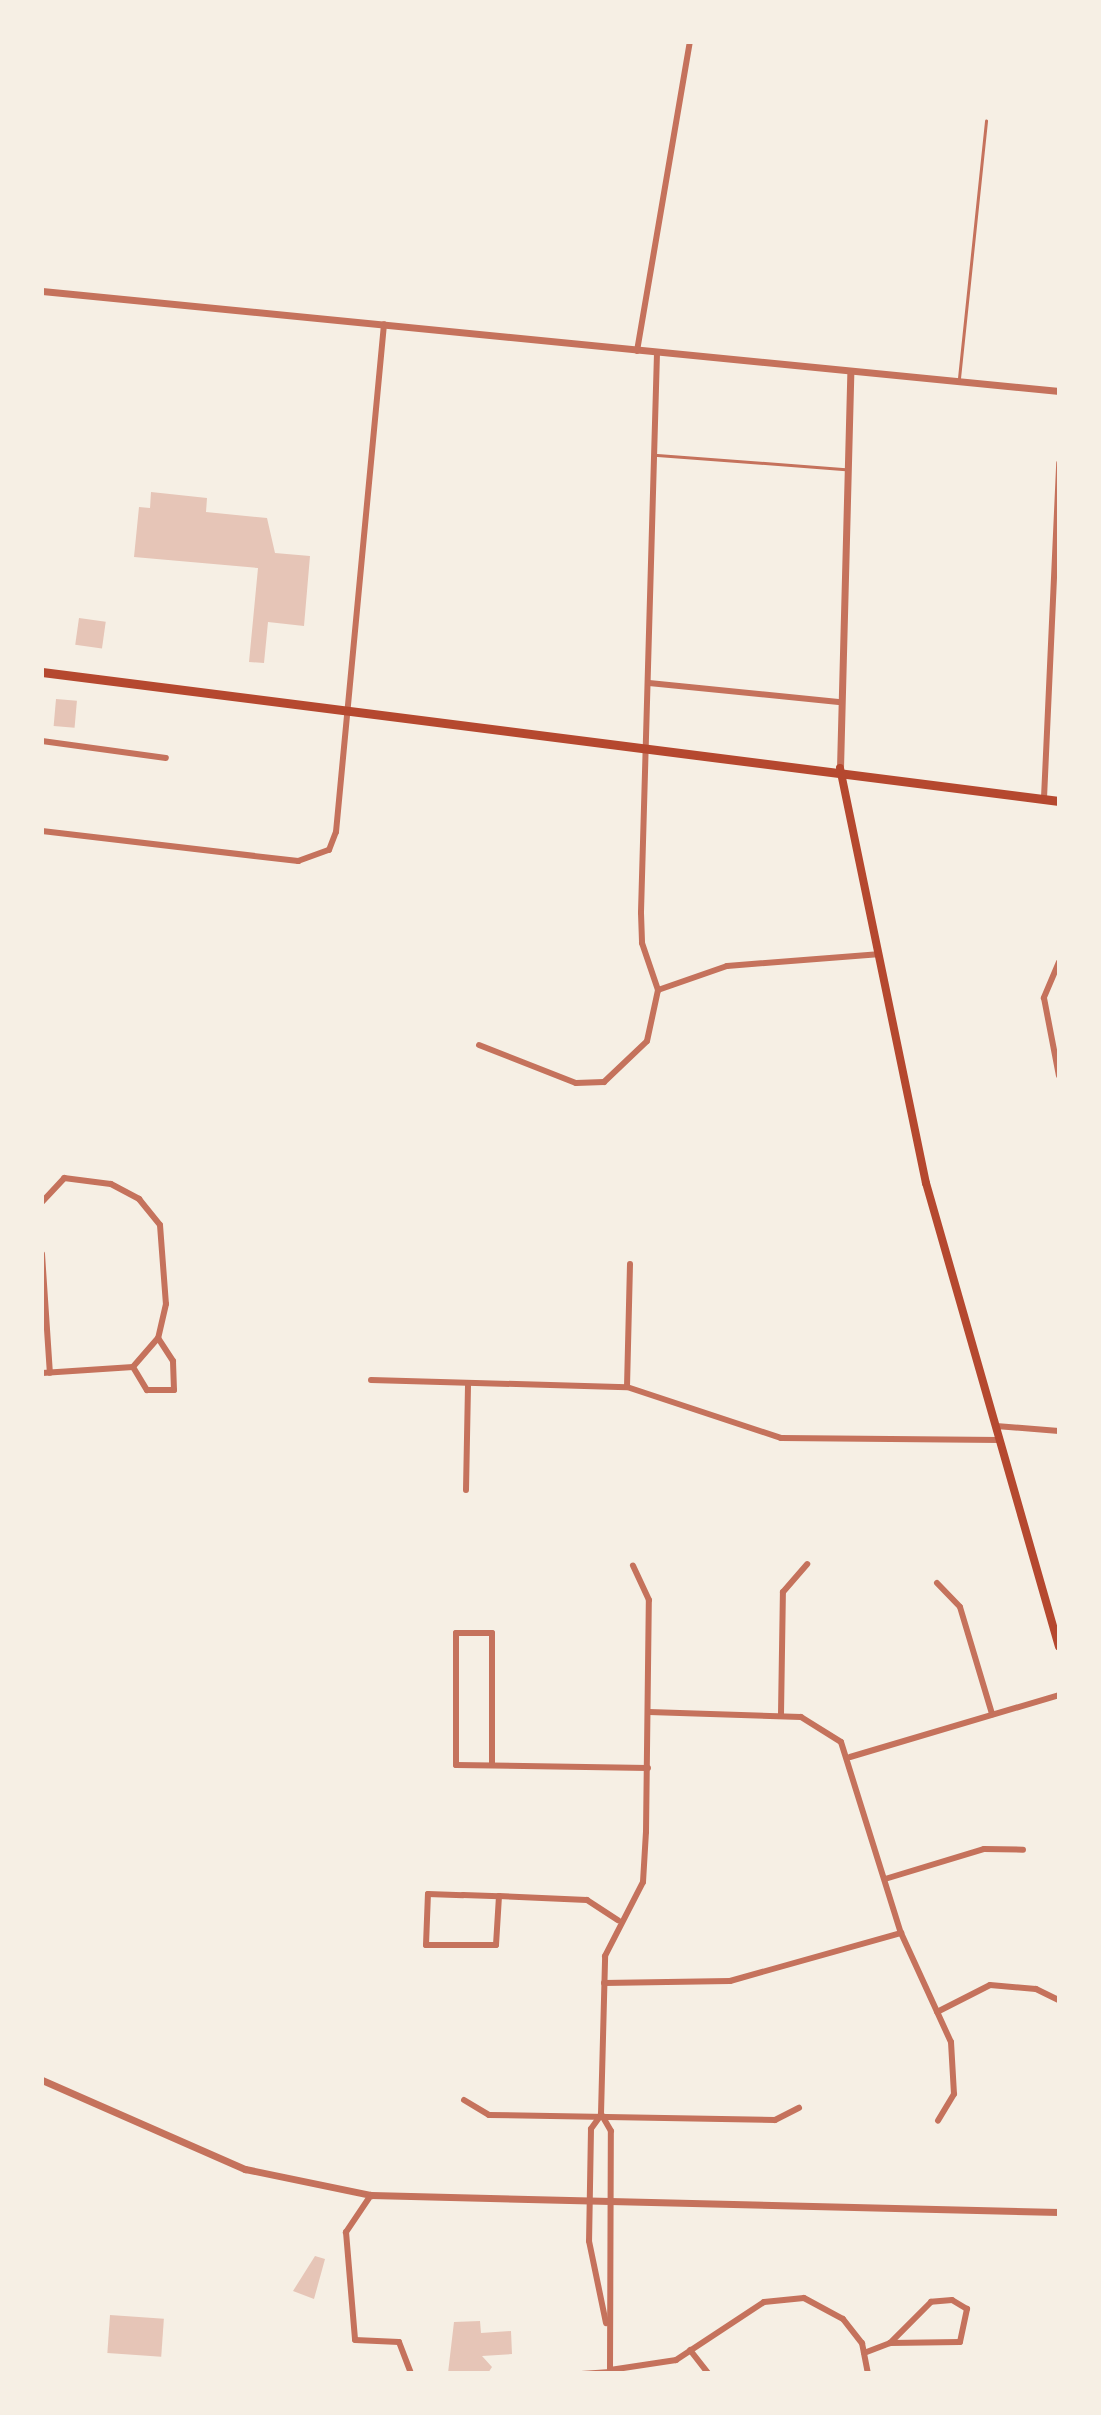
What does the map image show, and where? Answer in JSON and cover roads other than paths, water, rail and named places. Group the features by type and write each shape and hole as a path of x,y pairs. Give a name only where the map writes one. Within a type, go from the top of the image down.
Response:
{"main road":[{"path":"42,672 840,768 1059,801"},
{"path":"840,768 926,1183 1057,1629 1059,1646"}],"street":[{"path":"637,351 690,42"},
{"path":"42,291 850,373 1059,391"},
{"path":"42,831 298,861 329,850 336,832 344,709 384,324"},
{"path":"479,1045 568,1081 604,1082 647,1041 658,990 642,943 657,353"},
{"path":"840,768 850,373"},
{"path":"1044,798 1059,463"},
{"path":"649,683 841,702"},
{"path":"42,741 166,758"},
{"path":"658,990 727,966 878,954"},
{"path":"1059,962 1044,998 1059,1076"},
{"path":"42,1202 58,1179 78,1177 122,1188 153,1214 166,1263 158,1338 133,1367 46,1373 42,1254"},
{"path":"627,1387 630,1264"},
{"path":"133,1367 147,1390 174,1390 173,1361 158,1338"},
{"path":"371,1380 627,1387 781,1438 1000,1440"},
{"path":"466,1490 468,1383"},
{"path":"996,1426 1059,1431"},
{"path":"781,1714 783,1592 807,1564"},
{"path":"633,1566 649,1600 648,1768 643,1882 618,1920 604,1983 601,2114 611,2131 610,2372 651,2369 690,2350 764,2302 804,2298 843,2319 864,2353 868,2373"},
{"path":"937,1583 960,1607 992,1714"},
{"path":"492,1764 492,1633 456,1633 456,1765 648,1768"},
{"path":"850,1757 1059,1695"},
{"path":"649,1712 781,1714 825,1727 850,1757 901,1933 951,2042 954,2084 938,2121"},
{"path":"885,1879 984,1849 1023,1850"},
{"path":"499,1896 496,1945 426,1945 428,1894 499,1896 587,1900 618,1920"},
{"path":"604,1983 730,1981 901,1933"},
{"path":"937,2012 990,1985 1036,1989 1059,2000"},
{"path":"42,2080 245,2169 371,2195 589,2204 1059,2212"},
{"path":"464,2100 489,2115 601,2114 775,2120 799,2108"},
{"path":"601,2114 591,2129 591,2260 609,2334"},
{"path":"371,2195 348,2225 355,2340 399,2342 411,2373"},
{"path":"864,2353 890,2343 960,2342 967,2309 952,2300 931,2302 890,2343"},
{"path":"690,2350 708,2373"}],"lane":[{"path":"959,382 986,120"},
{"path":"653,454 847,469"},
{"path":"566,2373 610,2372"}]}
